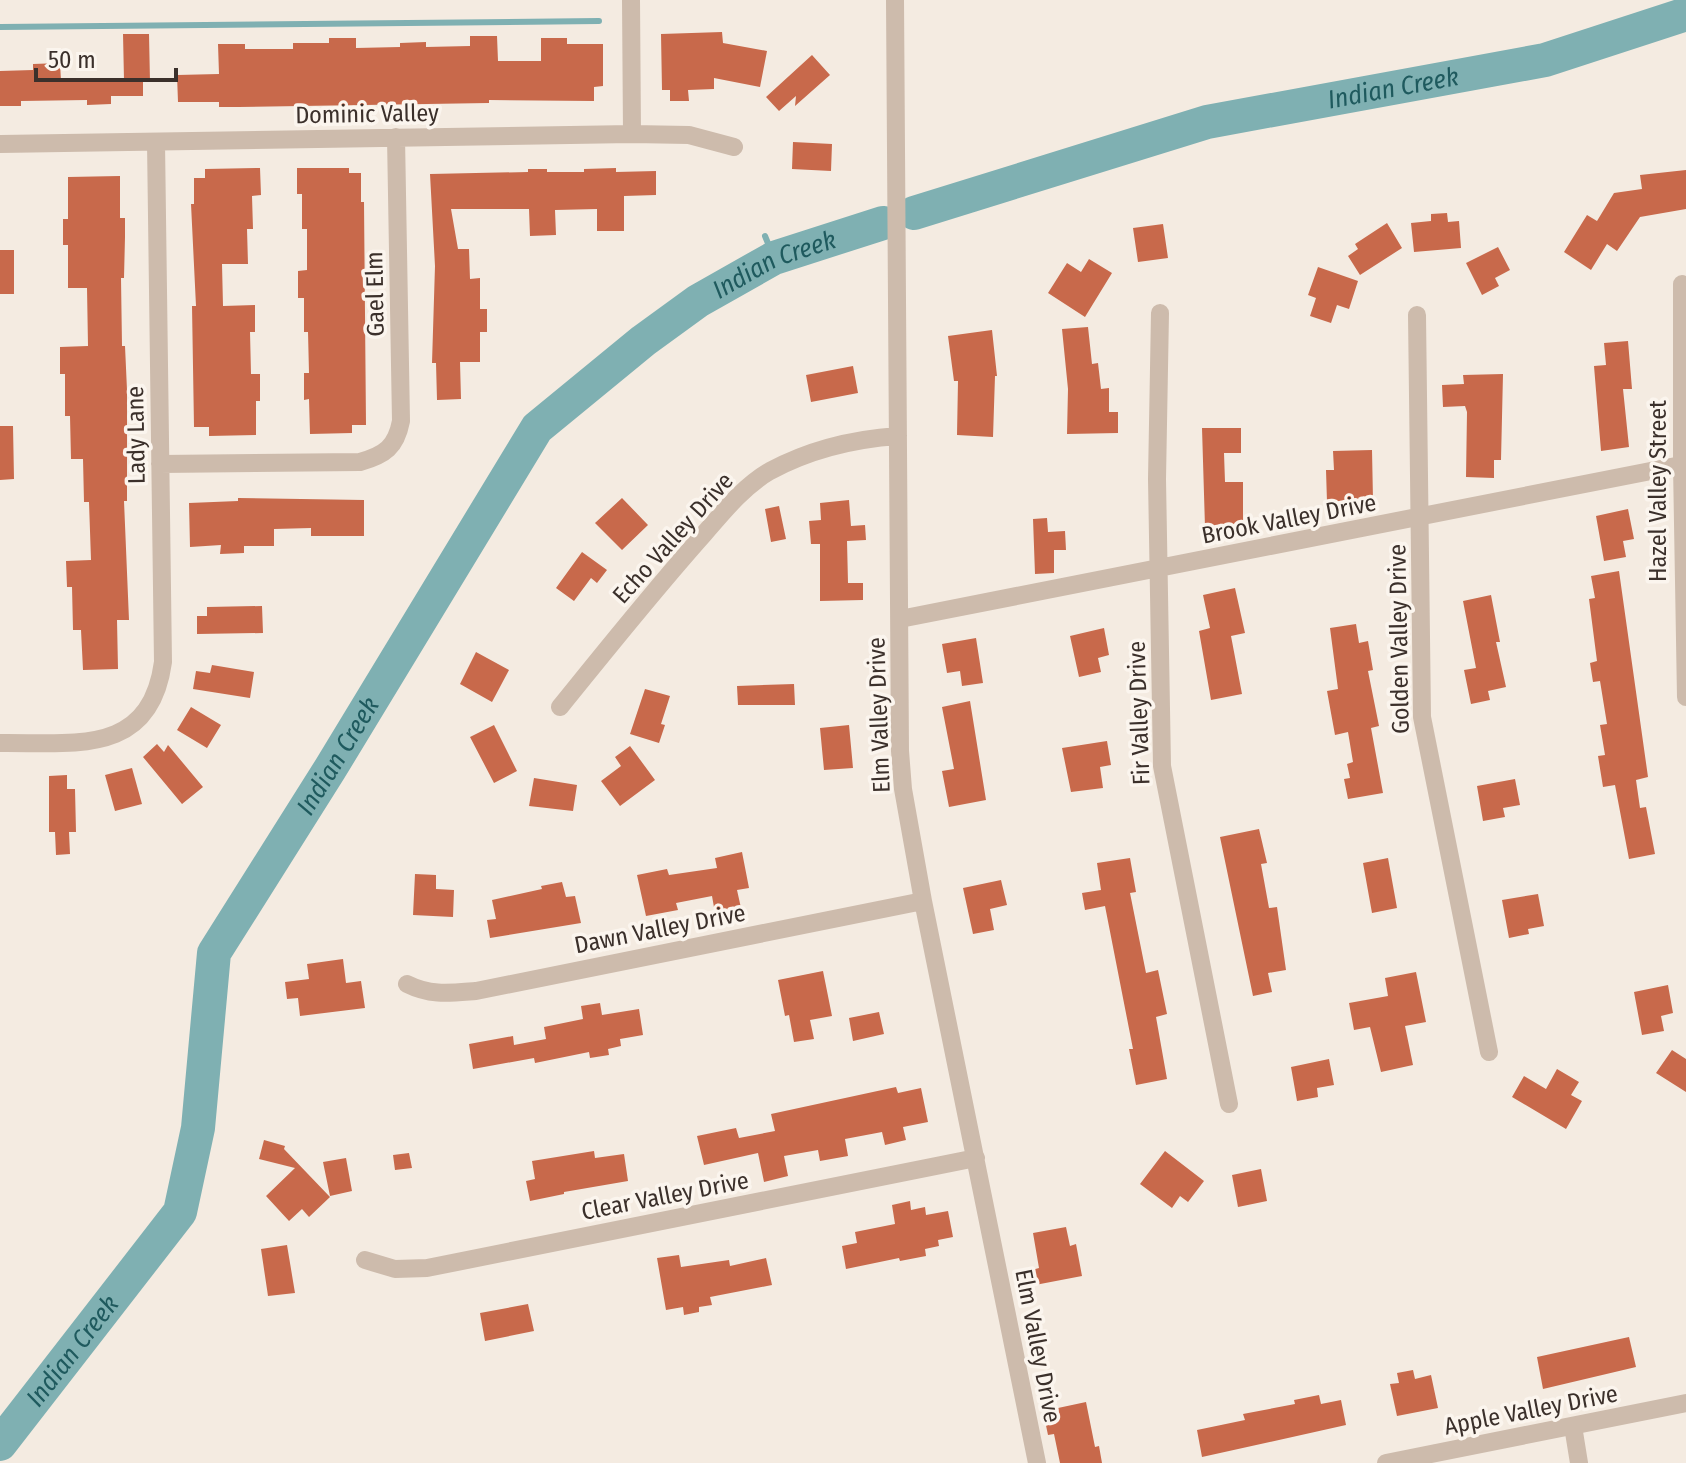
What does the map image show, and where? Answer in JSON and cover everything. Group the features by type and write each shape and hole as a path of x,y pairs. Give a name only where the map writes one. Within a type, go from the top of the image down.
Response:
{"street":[{"path":"631,0 632,134"},
{"name":"Elm Valley Drive","path":"895,0 900,751 903,789 1037,1463"},
{"name":"Dominic Valley","path":"0,144 632,134 689,135 734,147"},
{"name":"Gael Elm","path":"160,464 360,462 391,449 401,421 396,137"},
{"name":"Lady Lane","path":"0,743 90,742 123,733 138,721 154,699 161,680 156,142"},
{"name":"Hazel Valley Street","path":"1682,284 1686,697"},
{"name":"Fir Valley Drive","path":"1160,313 1157,479 1162,766 1229,1104"},
{"name":"Golden Valley Drive","path":"1417,315 1422,717 1489,1052"},
{"name":"Echo Valley Drive","path":"560,707 692,546 733,501 769,472 847,443 898,436"},
{"name":"Brook Valley Drive","path":"900,619 1684,464"},
{"name":"Dawn Valley Drive","path":"407,984 424,992 441,994 476,991 923,901"},
{"name":"Clear Valley Drive","path":"365,1260 395,1269 427,1268 976,1158"},
{"name":"Apple Valley Drive","path":"1386,1463 1686,1403"},
{"path":"1573,1426 1579,1463"}],"building":[{"path":"722,32 723,43 767,51 760,87 714,78 714,89 688,90 689,101 670,101 670,90 662,90 661,34"},
{"path":"123,34 149,34 150,82 143,82 143,96 111,96 111,104 87,105 87,100 21,101 21,106 0,106 0,71 33,70 33,64 60,63 61,81 124,80"},
{"path":"470,36 497,36 498,61 541,61 541,38 567,38 567,44 603,44 603,86 594,87 594,101 489,100 489,103 238,107 219,107 219,102 178,102 177,75 219,74 218,44 245,44 245,49 293,49 293,43 329,43 329,38 356,38 356,48 400,47 400,43 426,42 426,47 470,46"},
{"path":"812,55 830,75 795,106 796,96 779,111 766,97"},
{"path":"793,142 832,144 831,171 792,169"},
{"path":"260,168 261,195 252,196 253,229 247,229 248,264 222,264 223,306 255,305 255,332 250,332 251,374 260,374 256,435 209,436 209,427 194,427 192,306 196,306 191,204 194,204 194,178 205,178 205,169"},
{"path":"297,168 349,168 349,173 361,173 361,202 364,202 366,425 352,425 352,433 310,434 309,399 304,400 304,373 309,373 308,332 304,332 304,298 298,298 298,271 307,270 307,229 302,229 302,194 297,194"},
{"path":"616,168 616,172 656,171 656,195 624,196 624,231 597,231 597,209 555,210 556,235 530,236 529,209 451,209 458,249 469,249 470,279 480,278 480,309 487,309 487,332 480,332 480,362 460,362 461,399 437,400 436,363 432,363 435,266 430,174 528,172 528,169 584,172 584,169"},
{"path":"1686,170 1686,209 1640,217 1617,251 1607,244 1591,270 1564,252 1587,215 1597,221 1614,193 1642,189 1640,175"},
{"path":"120,176 120,218 125,218 124,278 121,278 122,346 125,346 127,390 127,501 124,501 129,620 117,620 118,669 83,670 81,630 73,630 72,587 67,587 66,561 91,560 89,502 84,502 83,459 71,459 70,416 65,416 65,374 60,374 60,347 88,346 87,288 68,288 68,245 63,245 63,219 68,219 68,177"},
{"path":"1447,213 1448,222 1459,221 1461,248 1414,252 1411,223 1431,221 1431,214"},
{"path":"1387,223 1402,248 1360,275 1348,256 1358,249 1355,244"},
{"path":"1163,224 1168,258 1138,262 1133,228"},
{"path":"1498,247 1510,270 1495,278 1499,286 1482,295 1466,263"},
{"path":"0,250 14,250 14,294 0,294"},
{"path":"1089,259 1112,273 1085,317 1048,293 1067,263 1081,272"},
{"path":"1318,267 1358,281 1349,309 1337,305 1331,323 1310,316 1316,298 1308,295"},
{"path":"1088,327 1092,364 1098,363 1101,389 1109,388 1109,412 1118,412 1118,433 1067,434 1068,389 1062,329"},
{"path":"992,330 997,376 993,437 957,435 958,381 954,381 948,336"},
{"path":"1628,341 1632,389 1623,389 1629,447 1601,451 1594,366 1606,365 1604,343"},
{"path":"853,366 858,393 811,402 806,375"},
{"path":"1503,374 1501,460 1494,460 1494,478 1466,477 1467,412 1465,406 1443,407 1442,385 1464,384 1463,375"},
{"path":"0,426 13,426 14,479 0,480"},
{"path":"1202,428 1241,428 1241,453 1224,453 1225,482 1243,482 1243,528 1205,527"},
{"path":"1372,450 1373,500 1327,502 1326,470 1334,470 1333,451"},
{"path":"238,498 364,500 364,536 311,536 311,528 274,529 274,546 244,546 244,553 220,554 221,545 190,547 189,503 238,501"},
{"path":"622,498 648,525 622,550 595,523"},
{"path":"849,500 851,526 865,525 866,540 847,541 848,583 863,583 863,600 820,601 820,544 811,544 809,521 821,520 820,503"},
{"path":"779,506 786,539 771,542 765,509"},
{"path":"1628,509 1634,539 1623,541 1626,557 1604,561 1596,516"},
{"path":"1047,518 1048,532 1065,531 1066,550 1054,550 1054,573 1035,574 1033,519"},
{"path":"582,552 607,570 597,583 591,578 574,601 556,588"},
{"path":"1619,571 1648,777 1636,780 1640,808 1646,807 1655,854 1629,859 1615,785 1603,787 1598,756 1605,755 1600,725 1607,724 1600,681 1593,682 1590,663 1597,661 1589,599 1595,598 1591,576"},
{"path":"1235,588 1245,633 1231,636 1242,694 1211,700 1199,631 1210,628 1203,595"},
{"path":"1491,595 1500,642 1496,642 1506,687 1488,691 1490,700 1471,704 1464,670 1476,668 1463,601"},
{"path":"262,606 263,633 197,634 197,616 207,616 207,607"},
{"path":"1356,624 1359,643 1368,641 1373,670 1368,671 1379,726 1371,728 1383,793 1348,799 1344,779 1350,778 1347,764 1353,762 1348,732 1335,735 1327,691 1338,689 1330,628"},
{"path":"1104,628 1109,655 1098,658 1101,672 1079,677 1070,636"},
{"path":"976,638 983,683 962,686 960,671 947,673 942,644"},
{"path":"476,652 509,670 492,702 460,684"},
{"path":"212,665 254,672 250,698 193,689 196,671 210,673"},
{"path":"794,684 795,705 738,705 737,686"},
{"path":"645,689 670,696 659,743 630,734"},
{"path":"970,701 986,800 949,807 942,771 954,769 942,707"},
{"path":"191,707 221,725 207,748 177,730"},
{"path":"494,725 517,771 494,783 470,737"},
{"path":"849,725 853,768 824,770 820,728"},
{"path":"1107,741 1111,765 1100,767 1103,788 1071,792 1062,748"},
{"path":"157,744 164,752 168,745 203,787 182,804 143,757"},
{"path":"630,746 655,780 620,806 601,781 621,766 615,757"},
{"path":"132,768 142,804 115,811 105,775"},
{"path":"67,775 67,789 75,789 76,832 69,832 70,854 56,855 55,832 49,832 49,776"},
{"path":"534,778 577,785 573,811 529,806"},
{"path":"1515,779 1520,805 1503,808 1505,817 1483,821 1477,786"},
{"path":"1259,829 1267,863 1261,864 1269,908 1277,907 1286,970 1268,973 1272,992 1253,996 1220,837"},
{"path":"742,852 749,888 737,890 741,908 715,913 712,896 676,903 678,910 646,916 637,875 667,869 669,875 717,868 715,858"},
{"path":"1130,858 1136,892 1130,893 1146,973 1158,970 1167,1014 1156,1017 1167,1079 1136,1085 1129,1049 1133,1049 1105,906 1085,910 1082,893 1101,890 1097,863"},
{"path":"1388,858 1397,908 1372,913 1363,863"},
{"path":"415,874 436,875 436,889 454,890 453,917 413,915"},
{"path":"1001,880 1007,905 990,909 994,930 973,934 963,888"},
{"path":"562,882 566,897 575,896 581,923 490,938 487,920 496,919 492,900"},
{"path":"1538,894 1544,926 1528,929 1529,934 1509,938 1502,900"},
{"path":"343,959 346,983 361,981 365,1008 300,1016 298,998 287,999 285,982 309,979 307,964"},
{"path":"823,971 832,1016 810,1020 814,1039 794,1042 778,980"},
{"path":"1416,972 1426,1022 1405,1026 1413,1065 1381,1072 1370,1027 1354,1030 1349,1003 1388,996 1385,978"},
{"path":"1668,985 1673,1013 1661,1016 1664,1031 1642,1035 1634,992"},
{"path":"600,1003 602,1015 639,1009 643,1035 620,1039 621,1046 608,1049 609,1055 590,1058 589,1052 535,1063 534,1058 473,1069 469,1044 513,1036 514,1045 546,1039 544,1027 583,1019 581,1006"},
{"path":"879,1012 884,1034 853,1041 849,1018"},
{"path":"1672,1050 1686,1059 1686,1092 1656,1073"},
{"path":"1329,1059 1334,1085 1317,1088 1318,1097 1297,1101 1291,1067"},
{"path":"1557,1069 1579,1082 1571,1095 1582,1101 1566,1129 1512,1097 1524,1076 1546,1089"},
{"path":"896,1087 898,1093 921,1088 928,1122 903,1127 906,1140 885,1145 882,1132 845,1139 848,1156 820,1161 818,1150 784,1156 788,1176 764,1182 758,1153 704,1165 697,1136 736,1128 739,1138 775,1131 771,1114"},
{"path":"264,1140 285,1146 284,1149 330,1197 309,1217 302,1209 289,1221 266,1196 295,1168 259,1159"},
{"path":"594,1151 595,1158 624,1154 628,1181 530,1201 526,1181 535,1179 532,1161"},
{"path":"1165,1151 1204,1181 1188,1202 1180,1196 1172,1208 1140,1184"},
{"path":"409,1153 412,1168 395,1170 393,1155"},
{"path":"346,1158 352,1191 330,1196 323,1162"},
{"path":"1261,1169 1267,1201 1238,1207 1232,1175"},
{"path":"910,1201 911,1210 925,1207 926,1215 948,1211 953,1237 938,1240 939,1246 925,1249 926,1256 846,1269 842,1246 857,1243 855,1232 895,1224 892,1205"},
{"path":"1066,1227 1070,1246 1076,1244 1082,1276 1035,1285 1032,1270 1039,1268 1033,1233"},
{"path":"287,1245 295,1293 268,1296 261,1249"},
{"path":"679,1255 681,1267 729,1260 730,1266 766,1258 772,1285 710,1297 712,1305 699,1307 699,1312 684,1315 683,1307 666,1310 657,1258"},
{"path":"528,1304 534,1331 485,1341 480,1313"},
{"path":"1629,1337 1636,1367 1543,1389 1537,1357"},
{"path":"1413,1370 1415,1379 1431,1375 1438,1408 1397,1416 1390,1384 1399,1383 1397,1373"},
{"path":"1319,1395 1321,1404 1341,1400 1346,1425 1202,1457 1197,1430 1245,1420 1243,1414 1295,1404 1294,1400"},
{"path":"1086,1402 1095,1447 1099,1446 1102,1463 1060,1463 1054,1434 1048,1435 1044,1416 1059,1413 1058,1408"}],"waterway":[{"name":"Indian Creek","path":"914,213 1207,122 1545,60 1686,14"},
{"path":"0,27 599,21"},
{"name":"Indian Creek","path":"0,1444 180,1212 198,1128 214,953 537,428 643,341 698,301 774,258 883,223"},
{"path":"765,236 774,258"},
{"name":"Indian Creek","path":"0,1439 5,1438"}]}
